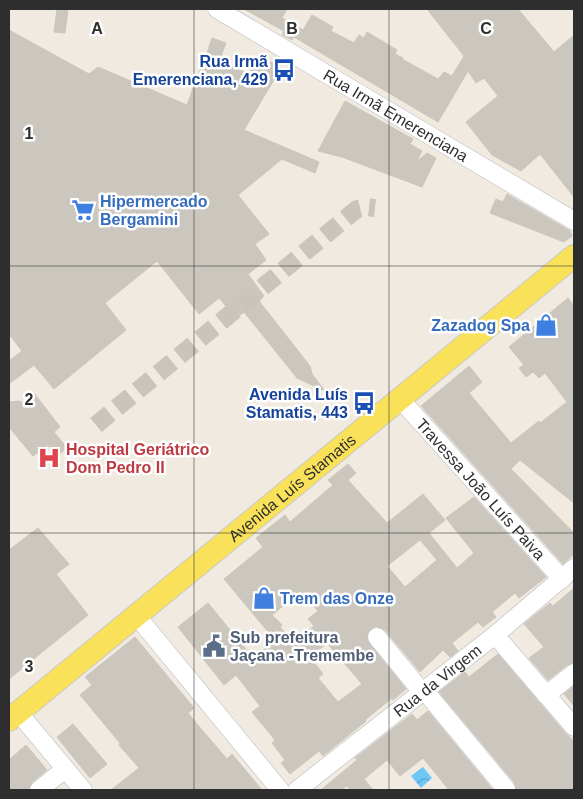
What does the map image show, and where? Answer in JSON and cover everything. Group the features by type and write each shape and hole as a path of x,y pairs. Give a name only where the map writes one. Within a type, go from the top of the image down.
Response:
{"main road":[{"name":"Avenida Luís Stamatis","path":"14,716 574,256"}],"street":[{"name":"Rua Irmã Emerenciana","path":"217,9 574,221"},
{"name":"Travessa João Luís Paiva","path":"400,399 568,574"},
{"name":"Rua da Virgem","path":"297,790 495,635 568,574"},
{"path":"136,615 280,790"},
{"path":"495,635 574,727"},
{"path":"377,638 506,789"},
{"path":"546,695 574,673"},
{"path":"14,716 65,768 83,790"},
{"path":"39,790 65,768"}],"water":[{"path":"423,767 432,778 421,788 411,776"}],"building":[{"path":"57,9 68,9 65,33 54,32"},
{"path":"244,9 287,9 282,18 303,30 312,15 333,27 331,31 354,43 359,35 364,38 367,32 397,50 395,54 402,59 438,79 444,72 452,76 464,56 427,9 518,9 554,52 574,35 574,197 540,154 521,171 492,155 466,122 498,96 484,78 476,83 468,71 438,122 294,37 292,40 282,35 284,31"},
{"path":"9,30 89,74 98,67 187,105 212,38 226,43 219,61 249,74 257,58 269,65 271,62 281,68 244,130 319,162 315,173 282,159 238,195 269,234 255,244 266,260 248,274 264,296 259,301 310,366 312,374 325,391 297,378 244,312 236,318 219,298 199,314 157,261 105,303 126,330 54,389 34,365 9,384 9,361 22,351 9,334"},
{"path":"345,101 413,139 410,144 422,151 416,162 427,153 436,158 422,187 342,157 318,151"},
{"path":"507,194 570,231 572,236 564,242 490,213 496,199 503,202"},
{"path":"568,298 574,306 574,503 520,460 511,469 574,533 574,554 563,564 421,406 469,366 482,382 469,393 511,443 539,421 540,423 567,402 545,373 539,378 533,372 526,377 519,368 524,365 509,347"},
{"path":"34,393 60,427 54,432 67,448 57,456 48,445 33,456 9,427 9,402 20,401 22,403"},
{"path":"348,464 356,473 348,480 387,523 423,494 445,520 429,533 457,568 474,553 446,518 474,497 546,577 519,598 515,593 492,612 496,617 483,627 478,622 452,643 458,651 450,657 443,650 420,672 385,630 376,626 371,629 367,634 369,643 406,689 393,700 392,698 323,756 319,751 290,774 281,763 285,760 272,743 275,740 252,712 260,706 236,675 224,685 178,627 208,603 253,658 272,643 266,636 269,633 224,579 263,547 256,538 285,515 290,522 333,485 328,480","holes":["420,540 437,560 405,587 387,566","301,591 318,611 308,619 314,626 294,643 280,627 282,625 272,615","327,643 362,684 338,702 318,678 323,674 310,657"]},
{"path":"38,528 69,564 56,574 88,615 9,679 9,550"},
{"path":"574,588 574,663 567,665 548,680 529,658 544,647 524,624 550,603 553,606"},
{"path":"135,637 194,708 188,713 227,759 232,754 262,790 111,790 139,768 80,695 92,685 85,677"},
{"path":"498,654 574,741 574,790 516,790 514,782 439,692 465,672 469,677"},
{"path":"574,686 574,706 564,694"},
{"path":"428,711 493,790 449,790 423,758 400,776 387,760 364,779 373,790 350,790 347,786 341,790 321,790 357,760 355,758 412,714 417,720"},
{"path":"73,724 107,764 90,778 57,737"},
{"path":"26,745 47,770 32,782 29,790 9,790 9,760"}],"tunnel":[{"path":"96,425 357,209 375,208"}],"place":[{"name":"Rua Irmã Emerenciana, 429","path":"284,70"},
{"name":"Hipermercado Bergamini","path":"83,210"},
{"name":"Zazadog Spa","path":"546,325"},
{"name":"Avenida Luís Stamatis, 443","path":"364,403"},
{"name":"Hospital Geriátrico Dom Pedro II","path":"49,458"},
{"name":"Trem das Onze","path":"264,598"},
{"name":"Sub prefeitura Jaçana -Tremembe","path":"214,646"}]}
